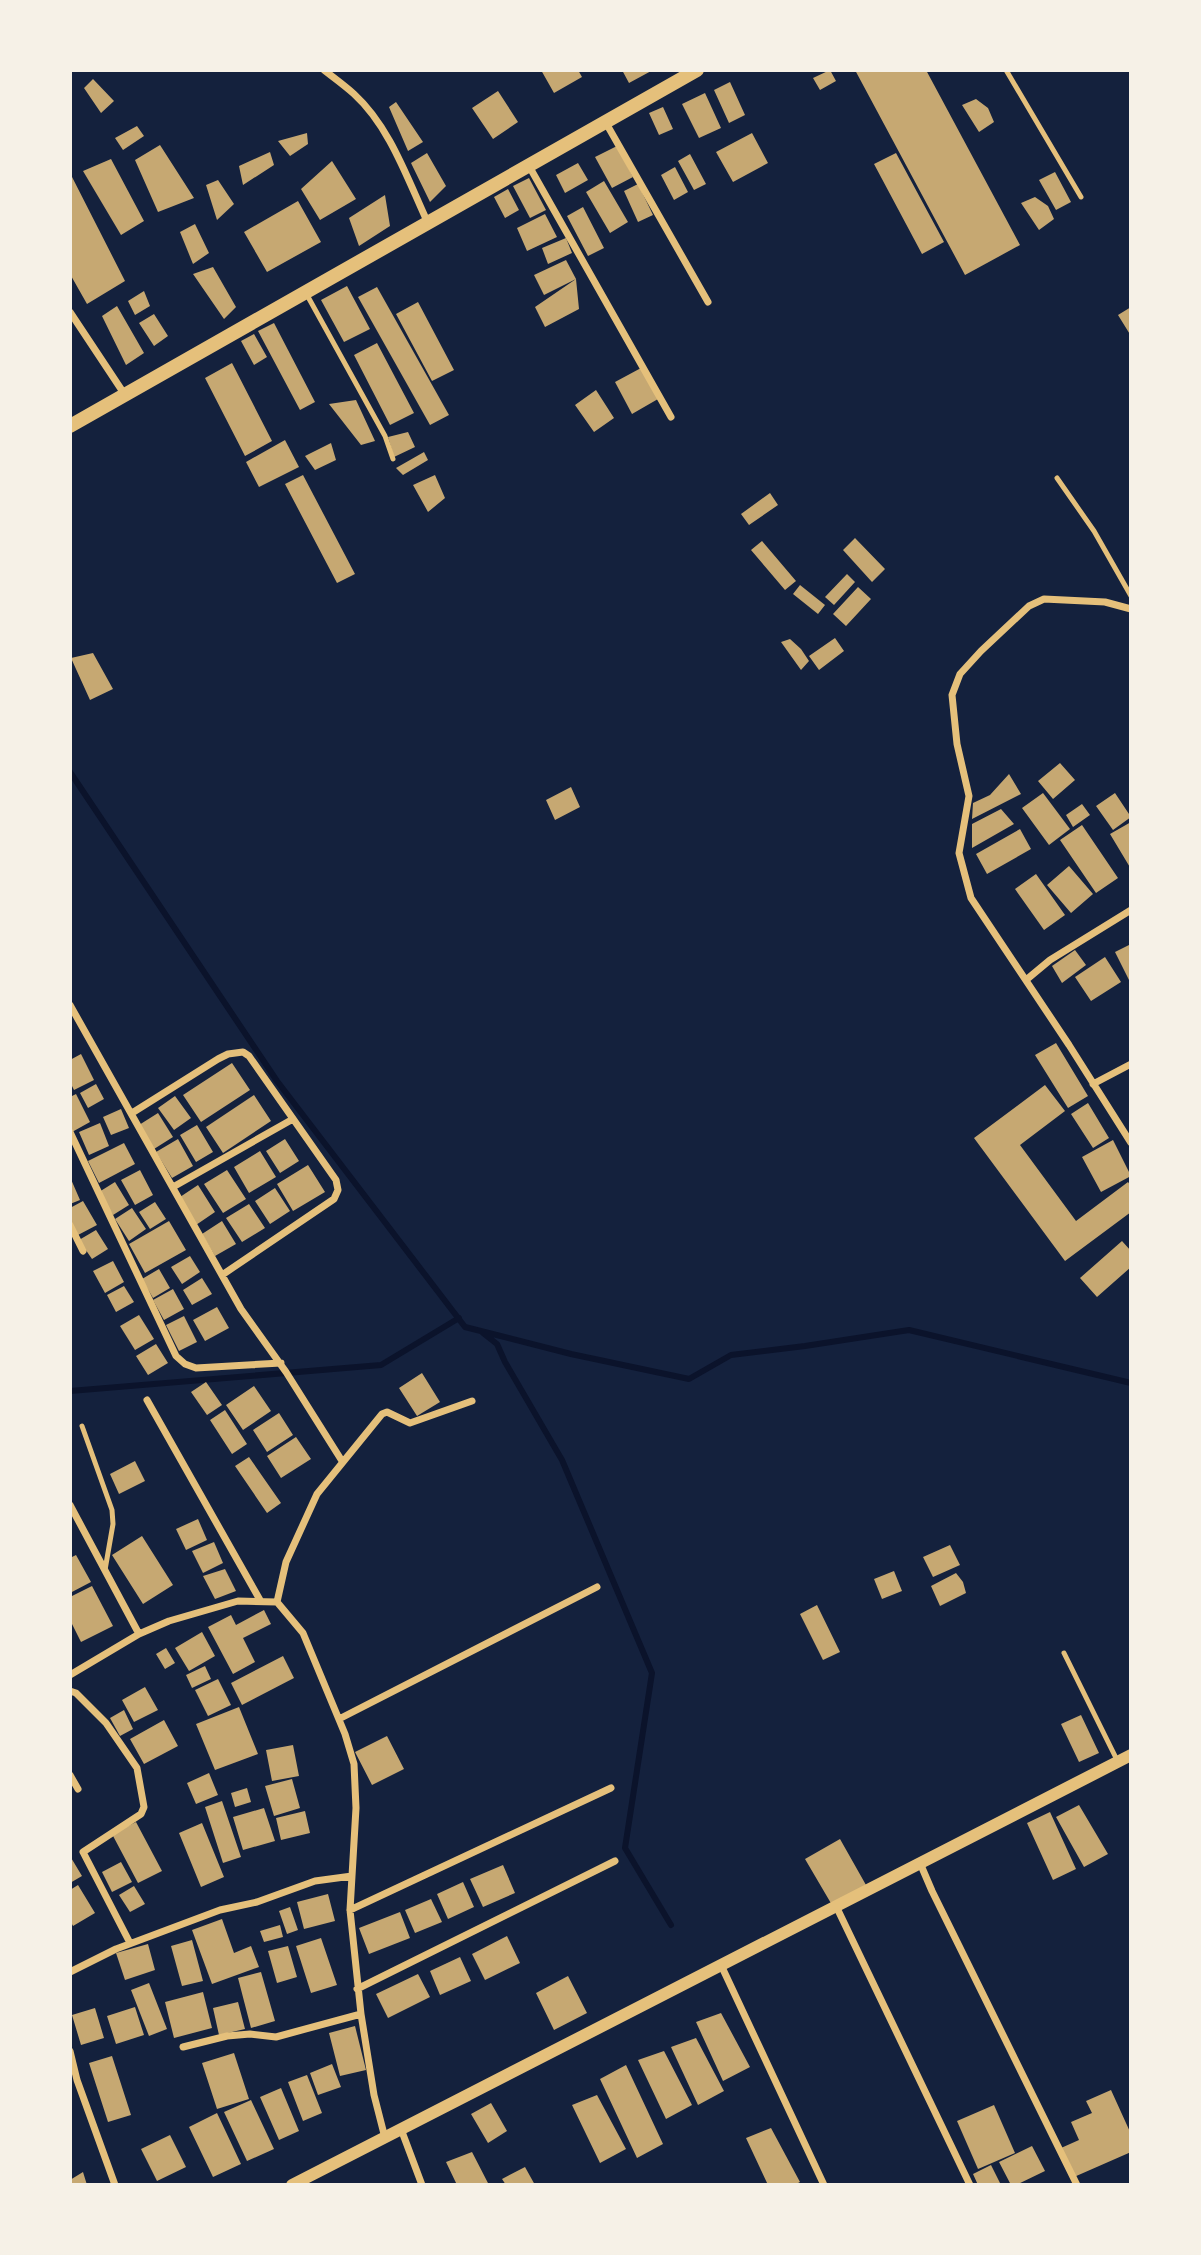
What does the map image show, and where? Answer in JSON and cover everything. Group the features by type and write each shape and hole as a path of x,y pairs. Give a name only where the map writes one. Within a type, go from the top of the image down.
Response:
{"main road":[{"path":"70,426 696,70"}],"street":[{"path":"324,70 355,95 377,122 393,147 427,221"},
{"path":"606,123 708,302"},
{"path":"528,166 671,417"},
{"path":"70,312 125,395"},
{"path":"1131,609 1105,602 1069,599 1044,599 1029,606 960,674 952,695 957,744 968,796 959,853 971,898 1131,1143"},
{"path":"1026,980 1050,960 1131,910"},
{"path":"70,1005 241,1309 281,1363 342,1461"},
{"path":"132,1113 218,1059 228,1054 243,1052 336,1180 338,1191 334,1199 222,1275"},
{"path":"1093,1084 1131,1064"},
{"path":"173,1187 293,1119"},
{"path":"70,1132 176,1356 195,1368 281,1363"},
{"path":"70,1226 83,1251"},
{"path":"146,1400 260,1600"},
{"path":"277,1602 286,1562 317,1494 384,1412 410,1423 472,1401"},
{"path":"70,1505 139,1634"},
{"path":"339,1719 597,1587"},
{"path":"70,1675 139,1634 169,1621 238,1601 277,1602 303,1633 339,1719 354,1764 356,1787 350,1910 357,1989 374,2095 384,2138"},
{"path":"70,1691 76,1693 106,1723 137,1768 144,1807 141,1814 83,1852 130,1944"},
{"path":"292,2185 1131,1755"},
{"path":"70,1775 78,1788"},
{"path":"350,1910 611,1788"},
{"path":"357,1989 615,1861"},
{"path":"920,1863 1077,2185"},
{"path":"70,1972 130,1944 220,1910 257,1902 315,1881 352,1876"},
{"path":"836,1906 971,2185"},
{"path":"721,1965 824,2185"},
{"path":"183,2048 227,2036 250,2034 276,2037 361,2014"},
{"path":"70,2051 73,2081 115,2185"},
{"path":"401,2129 422,2185"}],"lane":[{"path":"1006,70 1081,197"},
{"path":"305,292 385,436 393,459"},
{"path":"1057,478 1094,531 1131,596"},
{"path":"82,1426 112,1510 113,1524 105,1570"},
{"path":"1064,1653 1118,1762"}],"building":[{"path":"541,70 578,70 582,77 554,93"},
{"path":"622,70 653,70 629,83"},
{"path":"830,70 836,81 820,90 813,78"},
{"path":"855,70 926,70 1020,245 965,275"},
{"path":"93,79 114,101 101,113 84,88"},
{"path":"730,82 745,115 729,123 714,90"},
{"path":"498,91 518,122 493,139 472,108"},
{"path":"705,93 721,128 699,138 682,104"},
{"path":"976,99 988,108 994,122 979,132 962,105"},
{"path":"396,102 423,142 408,151 389,107"},
{"path":"663,107 673,129 659,135 649,113"},
{"path":"137,126 144,136 123,150 115,138"},
{"path":"307,133 308,144 290,156 278,141"},
{"path":"752,133 768,163 733,182 716,152"},
{"path":"160,145 194,198 158,212 135,160"},
{"path":"617,146 633,177 612,188 595,157"},
{"path":"270,152 274,165 243,185 239,166"},
{"path":"427,153 446,186 430,202 411,163"},
{"path":"896,153 944,242 922,254 874,164"},
{"path":"690,154 706,184 694,190 678,161"},
{"path":"111,159 144,221 121,235 83,171"},
{"path":"332,161 356,199 320,220 301,189"},
{"path":"578,163 588,180 565,193 556,175"},
{"path":"675,167 688,192 674,200 661,175"},
{"path":"1055,172 1071,202 1056,210 1039,180"},
{"path":"70,173 125,281 87,304 70,274"},
{"path":"529,178 546,210 530,218 513,186"},
{"path":"218,180 234,204 217,220 206,185"},
{"path":"604,181 628,222 610,233 586,192"},
{"path":"638,184 653,215 638,222 624,191"},
{"path":"508,189 519,210 505,218 494,197"},
{"path":"385,195 390,226 359,246 349,218"},
{"path":"1035,197 1048,206 1054,219 1039,230 1021,203"},
{"path":"298,201 321,242 267,272 244,232"},
{"path":"583,207 604,248 588,256 567,216"},
{"path":"545,214 557,237 527,251 517,228"},
{"path":"195,224 209,253 193,264 180,232"},
{"path":"566,238 572,253 548,264 542,248"},
{"path":"566,260 576,279 544,295 534,275"},
{"path":"213,267 236,307 224,319 193,274"},
{"path":"576,279 579,309 545,327 535,307"},
{"path":"347,286 370,329 344,342 321,300"},
{"path":"377,287 449,415 430,425 358,297"},
{"path":"144,291 150,306 135,315 128,301"},
{"path":"418,302 454,370 432,381 396,314"},
{"path":"117,306 144,353 126,365 102,316"},
{"path":"1131,307 1131,336 1118,315"},
{"path":"154,314 168,336 154,346 139,323"},
{"path":"274,323 315,402 300,410 258,331"},
{"path":"254,334 267,357 254,365 241,341"},
{"path":"377,343 414,413 390,425 354,355"},
{"path":"232,363 272,441 245,456 205,378"},
{"path":"641,368 658,399 632,414 615,382"},
{"path":"596,390 614,418 594,432 575,405"},
{"path":"356,400 375,441 361,445 329,404"},
{"path":"408,432 415,447 394,457 388,437"},
{"path":"285,440 299,467 259,487 246,462"},
{"path":"331,443 336,460 315,470 305,456"},
{"path":"424,452 428,460 403,475 396,468"},
{"path":"303,475 355,574 337,583 285,484"},
{"path":"435,475 445,498 428,512 413,485"},
{"path":"770,493 778,505 749,525 741,514"},
{"path":"855,538 885,569 872,582 843,550"},
{"path":"762,541 796,581 785,590 751,550"},
{"path":"847,574 855,582 834,605 825,597"},
{"path":"800,585 825,605 818,614 793,594"},
{"path":"858,587 871,599 846,626 833,614"},
{"path":"835,638 844,651 819,670 809,656"},
{"path":"790,639 809,661 801,670 781,642"},
{"path":"93,653 113,689 90,700 71,658"},
{"path":"1060,763 1075,780 1053,799 1038,781"},
{"path":"1009,774 1021,794 972,819 973,803 990,795"},
{"path":"571,787 580,807 555,820 546,800"},
{"path":"1043,793 1070,829 1049,845 1022,808"},
{"path":"1115,793 1131,817 1113,830 1096,806"},
{"path":"1082,804 1090,815 1073,827 1066,815"},
{"path":"1001,809 1014,824 972,848 972,824"},
{"path":"1131,822 1131,869 1110,834"},
{"path":"1082,825 1118,878 1096,893 1060,840"},
{"path":"1020,829 1031,849 987,874 976,854"},
{"path":"1069,866 1093,894 1071,913 1047,885"},
{"path":"1036,874 1065,915 1044,930 1015,889"},
{"path":"1131,944 1131,984 1115,952"},
{"path":"1075,950 1086,965 1062,983 1052,966"},
{"path":"1105,957 1121,982 1091,1001 1075,977"},
{"path":"1056,1043 1088,1096 1068,1108 1035,1055"},
{"path":"81,1054 94,1080 74,1090 70,1082 70,1060"},
{"path":"232,1063 250,1090 201,1122 183,1095"},
{"path":"96,1084 104,1099 88,1108 80,1093"},
{"path":"1045,1085 1065,1111 1020,1145 1076,1221 1128,1182 1131,1186 1131,1212 1065,1261 974,1138"},
{"path":"76,1094 90,1122 72,1132 70,1097"},
{"path":"254,1095 271,1121 223,1153 206,1127"},
{"path":"175,1096 191,1118 174,1130 158,1108"},
{"path":"1088,1103 1109,1138 1093,1148 1071,1114"},
{"path":"121,1109 129,1128 111,1135 103,1117"},
{"path":"158,1113 173,1137 154,1149 139,1125"},
{"path":"100,1123 109,1146 89,1155 79,1132"},
{"path":"197,1125 213,1152 196,1162 180,1135"},
{"path":"178,1139 193,1166 172,1178 156,1152"},
{"path":"285,1139 299,1161 280,1173 266,1151"},
{"path":"1113,1140 1131,1176 1101,1192 1082,1157"},
{"path":"124,1143 135,1164 99,1183 88,1161"},
{"path":"260,1151 276,1177 249,1193 234,1167"},
{"path":"308,1165 325,1192 293,1211 277,1184"},
{"path":"140,1170 153,1195 135,1205 121,1180"},
{"path":"227,1170 246,1199 223,1213 204,1184"},
{"path":"70,1177 80,1200 70,1204"},
{"path":"115,1182 129,1205 113,1215 99,1192"},
{"path":"198,1185 215,1212 196,1225 180,1197"},
{"path":"275,1188 290,1211 270,1224 255,1201"},
{"path":"83,1201 97,1225 78,1235 70,1221 70,1208"},
{"path":"155,1202 166,1219 150,1229 139,1212"},
{"path":"249,1204 265,1228 242,1242 226,1218"},
{"path":"132,1208 146,1229 129,1241 115,1219"},
{"path":"169,1221 186,1250 145,1273 129,1244"},
{"path":"222,1221 236,1244 215,1256 202,1234"},
{"path":"96,1230 108,1249 92,1259 79,1240"},
{"path":"1122,1241 1131,1251 1131,1267 1097,1297 1080,1278"},
{"path":"190,1256 200,1272 182,1284 171,1267"},
{"path":"113,1261 124,1282 105,1293 93,1271"},
{"path":"159,1269 170,1288 153,1298 142,1279"},
{"path":"202,1278 212,1294 192,1305 183,1290"},
{"path":"124,1286 134,1302 116,1312 107,1295"},
{"path":"173,1289 184,1309 164,1320 153,1300"},
{"path":"217,1307 229,1328 205,1341 193,1320"},
{"path":"139,1315 154,1339 135,1350 120,1326"},
{"path":"184,1316 197,1342 179,1351 166,1325"},
{"path":"156,1344 168,1363 148,1375 136,1356"},
{"path":"422,1373 440,1402 417,1416 399,1388"},
{"path":"206,1382 222,1405 207,1415 191,1392"},
{"path":"254,1386 271,1411 243,1430 226,1405"},
{"path":"225,1410 247,1444 232,1454 210,1420"},
{"path":"279,1413 293,1435 267,1452 253,1430"},
{"path":"296,1437 311,1459 281,1478 267,1456"},
{"path":"249,1457 281,1503 267,1513 235,1466"},
{"path":"135,1461 145,1481 119,1494 110,1474"},
{"path":"198,1519 207,1540 186,1550 176,1529"},
{"path":"142,1536 173,1585 143,1604 112,1555"},
{"path":"214,1542 223,1563 203,1573 192,1551"},
{"path":"950,1545 960,1565 933,1577 923,1557"},
{"path":"76,1555 91,1582 70,1593 70,1558"},
{"path":"225,1569 236,1591 215,1599 203,1576"},
{"path":"894,1571 902,1591 882,1599 874,1579"},
{"path":"956,1573 963,1582 966,1593 940,1606 931,1586"},
{"path":"92,1586 113,1626 81,1642 70,1620 70,1597"},
{"path":"817,1605 840,1652 823,1660 800,1614"},
{"path":"264,1610 271,1624 243,1638 255,1662 233,1674 208,1627 231,1615 236,1625"},
{"path":"202,1632 215,1656 189,1671 175,1648"},
{"path":"166,1648 175,1663 165,1669 156,1654"},
{"path":"283,1656 294,1678 242,1705 231,1683"},
{"path":"205,1666 211,1679 192,1688 186,1675"},
{"path":"218,1679 231,1705 208,1716 195,1690"},
{"path":"145,1687 158,1710 134,1722 122,1700"},
{"path":"239,1707 258,1754 215,1770 196,1724"},
{"path":"124,1710 133,1729 120,1736 110,1718"},
{"path":"1081,1715 1099,1753 1079,1762 1061,1724"},
{"path":"164,1720 178,1746 144,1764 130,1739"},
{"path":"387,1736 404,1769 372,1785 355,1752"},
{"path":"293,1745 299,1776 272,1781 266,1750"},
{"path":"209,1773 218,1795 196,1804 187,1783"},
{"path":"292,1779 300,1808 274,1816 265,1786"},
{"path":"247,1788 251,1802 235,1807 231,1793"},
{"path":"222,1801 241,1857 223,1863 205,1807"},
{"path":"1079,1805 1108,1854 1084,1867 1056,1817"},
{"path":"264,1808 275,1841 243,1850 233,1817"},
{"path":"305,1811 310,1833 281,1840 276,1818"},
{"path":"1050,1812 1076,1869 1053,1880 1027,1823"},
{"path":"136,1822 162,1871 138,1883 112,1834"},
{"path":"202,1823 224,1877 201,1887 179,1833"},
{"path":"840,1839 866,1885 832,1905 805,1859"},
{"path":"70,1856 82,1876 70,1883"},
{"path":"121,1862 132,1882 112,1892 102,1872"},
{"path":"503,1865 515,1893 483,1907 470,1879"},
{"path":"463,1882 474,1907 448,1919 437,1894"},
{"path":"78,1885 95,1913 73,1926 70,1920 70,1890"},
{"path":"134,1886 145,1904 130,1912 119,1895"},
{"path":"328,1894 335,1921 304,1929 297,1902"},
{"path":"431,1899 442,1922 415,1933 405,1910"},
{"path":"290,1907 298,1930 287,1934 279,1911"},
{"path":"400,1912 410,1938 369,1954 359,1928"},
{"path":"222,1919 234,1953 251,1946 259,1967 212,1984 192,1930"},
{"path":"280,1925 283,1937 264,1942 260,1931"},
{"path":"507,1936 520,1963 485,1980 472,1954"},
{"path":"321,1938 337,1985 311,1993 296,1946"},
{"path":"192,1940 203,1981 182,1986 171,1946"},
{"path":"148,1944 155,1970 125,1980 116,1953"},
{"path":"288,1946 297,1977 277,1983 268,1951"},
{"path":"460,1957 471,1981 440,1995 430,1971"},
{"path":"261,1972 275,2021 251,2028 238,1978"},
{"path":"418,1974 430,1997 388,2018 376,1994"},
{"path":"568,1976 587,2013 554,2030 536,1993"},
{"path":"149,1983 167,2029 149,2036 131,1990"},
{"path":"203,1992 212,2028 174,2038 165,2002"},
{"path":"238,2002 245,2029 219,2035 213,2008"},
{"path":"135,2007 144,2035 116,2044 107,2016"},
{"path":"95,2008 104,2038 81,2045 72,2015"},
{"path":"721,2013 750,2067 723,2081 696,2022"},
{"path":"355,2026 366,2070 340,2076 329,2033"},
{"path":"696,2038 724,2091 698,2105 671,2047"},
{"path":"664,2051 692,2105 666,2119 638,2060"},
{"path":"234,2053 249,2099 217,2109 202,2063"},
{"path":"112,2056 131,2115 108,2122 89,2063"},
{"path":"332,2064 341,2087 318,2095 310,2073"},
{"path":"626,2065 663,2144 637,2158 600,2079"},
{"path":"307,2075 322,2113 303,2121 288,2082"},
{"path":"281,2088 299,2131 279,2140 260,2097"},
{"path":"1111,2090 1131,2134 1131,2152 1074,2177 1061,2148 1079,2140 1071,2122 1092,2113 1086,2101"},
{"path":"597,2095 626,2149 600,2163 572,2105"},
{"path":"251,2100 274,2149 247,2161 224,2112"},
{"path":"491,2103 507,2131 488,2143 471,2114"},
{"path":"994,2105 1015,2153 978,2169 957,2121"},
{"path":"217,2113 241,2164 213,2177 189,2127"},
{"path":"771,2128 800,2182 794,2185 768,2185 746,2138"},
{"path":"170,2135 186,2167 157,2181 141,2149"},
{"path":"1032,2146 1045,2171 1011,2185 999,2162"},
{"path":"472,2152 489,2185 457,2185 446,2162"},
{"path":"991,2165 1001,2185 978,2185 973,2174"},
{"path":"525,2167 535,2185 506,2185 502,2179"},
{"path":"83,2172 87,2185 70,2185 70,2180"}],"waterway":[{"path":"70,772 277,1081 465,1327 571,1354 689,1379 731,1355 909,1330 1131,1383"},
{"path":"70,1391 381,1365 459,1318"},
{"path":"483,1333 497,1344 562,1460 652,1673 625,1848 671,1925"}]}
